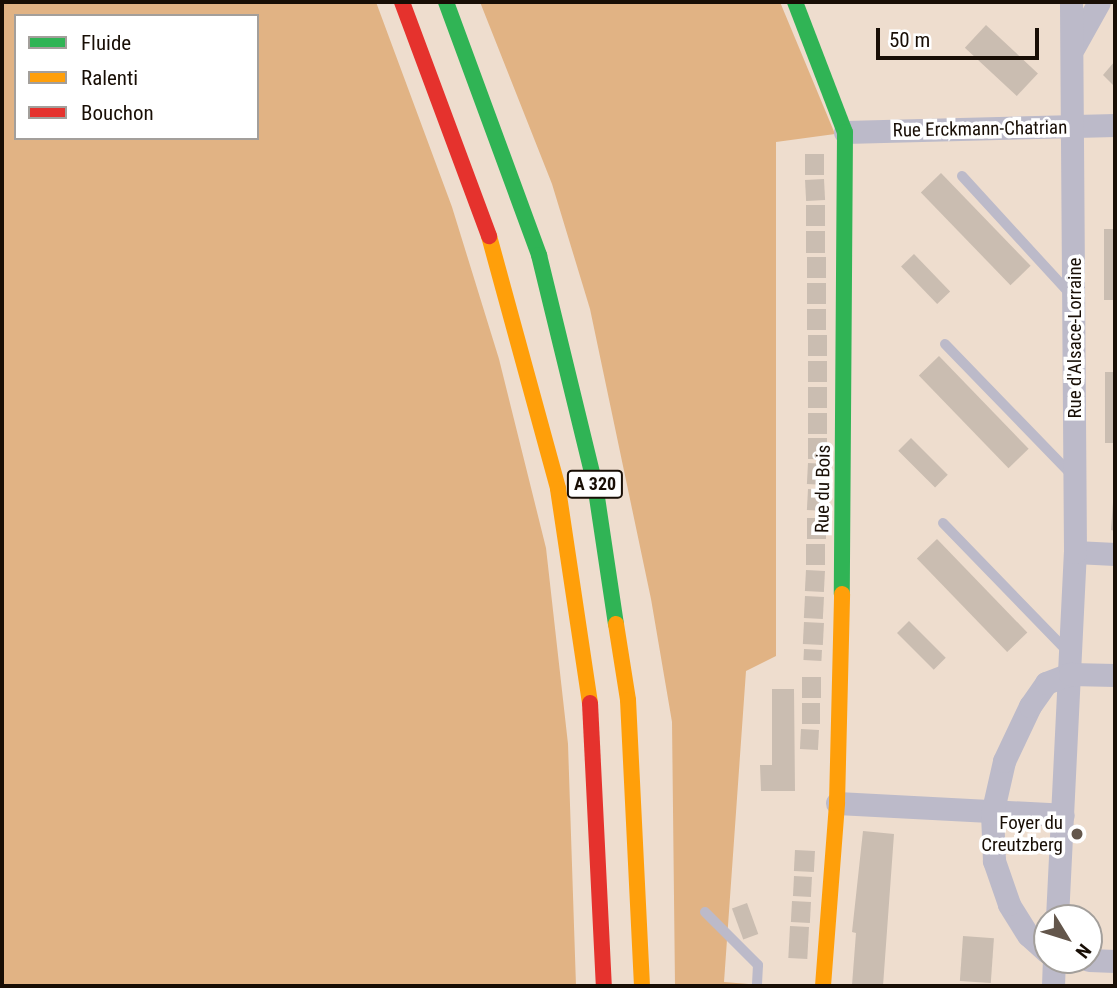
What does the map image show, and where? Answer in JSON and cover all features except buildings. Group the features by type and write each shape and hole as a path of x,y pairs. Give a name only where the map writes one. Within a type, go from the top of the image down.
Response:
{"main road":[{"name":"A 320","path":"402,2 501,268 558,489 591,707 604,986"},
{"name":"A 320","path":"446,2 539,255 595,484 628,700 642,986"},
{"name":"Rue du Bois","path":"794,2 845,132 845,468 837,803 823,986"}],"street":[{"name":"Rue d'Alsace-Lorraine","path":"1058,904 1076,552 1074,47 1071,2"},
{"path":"1074,47 1099,2"},
{"name":"Rue Erckmann-Chatrian","path":"845,132 1115,125"},
{"path":"1076,552 1115,554"},
{"path":"1033,939 1009,904 994,861 992,814 1004,761 1030,706 1046,683 1071,665 1115,675"},
{"path":"837,803 992,814 1063,815"}],"lane":[{"path":"962,176 1074,298"},
{"path":"945,344 1075,478"},
{"path":"943,523 1071,665"},
{"path":"705,912 758,965 757,986"}],"shaded area":[{"path":"2,2 376,2 452,207 499,359 546,548 568,744 576,986 2,986"},
{"path":"480,2 780,2 835,134 776,142 776,656 746,671 724,982 773,986 675,986 672,722 651,599 590,309 552,184"}],"traffic: fast":[{"path":"446,2 539,255 595,484 616,624"},
{"path":"795,2 845,132 842,594"}],"traffic: slow":[{"path":"489,236 558,489 590,703"},
{"path":"823,986 837,803 842,594"},
{"path":"616,624 628,700 642,986"}],"traffic: jam":[{"path":"402,2 489,236"},
{"path":"590,703 604,986"}],"place":[{"name":"Foyer du Creutzberg","path":"1077,834"}]}
